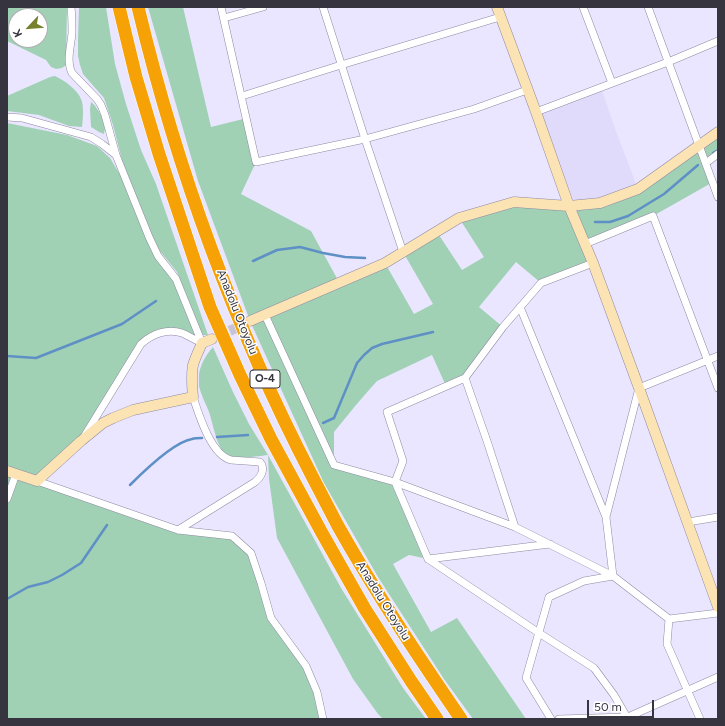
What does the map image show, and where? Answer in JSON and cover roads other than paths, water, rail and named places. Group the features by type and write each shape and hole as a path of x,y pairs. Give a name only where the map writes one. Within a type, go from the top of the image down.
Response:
{"highway":[{"name":"Anadolu Otoyolu","path":"119,7 136,77 158,154 210,307 240,375 271,439 365,609 437,719"},
{"name":"Anadolu Otoyolu","path":"138,7 155,74 176,146 228,292 259,366 291,434 338,525 377,593 461,719"}],"street":[{"path":"72,7 70,68 72,73 101,105 116,155 154,248 158,256 176,279 202,343 194,363 192,386 193,397 207,433 222,456 231,460 260,462 263,469 260,478 256,482 178,530"},
{"path":"221,7 256,162 365,139 474,109 527,90"},
{"path":"224,18 263,7"},
{"path":"323,7 403,252"},
{"path":"497,7 569,206 593,263 718,607"},
{"path":"583,7 612,84"},
{"path":"648,7 718,197"},
{"path":"242,96 500,17"},
{"path":"536,112 612,84 718,41"},
{"path":"7,117 22,118 91,137 116,155"},
{"path":"250,321 385,263 459,218 514,202 569,206 600,203 638,189 718,132"},
{"path":"706,163 718,154"},
{"path":"585,244 653,216 718,388"},
{"path":"593,263 541,283 520,307 465,378 387,412 403,461 395,482 428,559 594,668 614,695 628,718"},
{"path":"520,307 606,517 613,576"},
{"path":"265,315 334,465 395,482 515,527 613,576 669,619 718,612"},
{"path":"81,441 141,344 148,338 161,333 170,332 181,333 202,343 212,339"},
{"path":"639,388 718,356"},
{"path":"465,378 515,527"},
{"path":"606,517 639,388"},
{"path":"37,481 103,423 133,410 193,397"},
{"path":"7,499 11,473 178,530 232,536 251,553 262,583 271,618 306,666 317,692 323,719"},
{"path":"688,522 718,517"},
{"path":"428,559 550,544"},
{"path":"551,719 526,678 549,597 584,581 613,576"},
{"path":"669,619 667,644 700,719"},
{"path":"559,719 628,718 718,677"}],"waterway":[{"path":"713,153 718,150"},
{"path":"595,222 610,222 628,216 664,194 698,165"},
{"path":"253,261 277,250 300,247 345,257 365,258"},
{"path":"7,356 36,358 122,324 156,301"},
{"path":"323,423 334,418 357,363 372,348 382,344 433,332"},
{"path":"217,437 248,435"},
{"path":"130,485 143,472 177,445 192,439 202,438"},
{"path":"7,599 28,587 48,582 81,563 107,525"}],"tunnel":[{"path":"216,337 247,323"}]}
